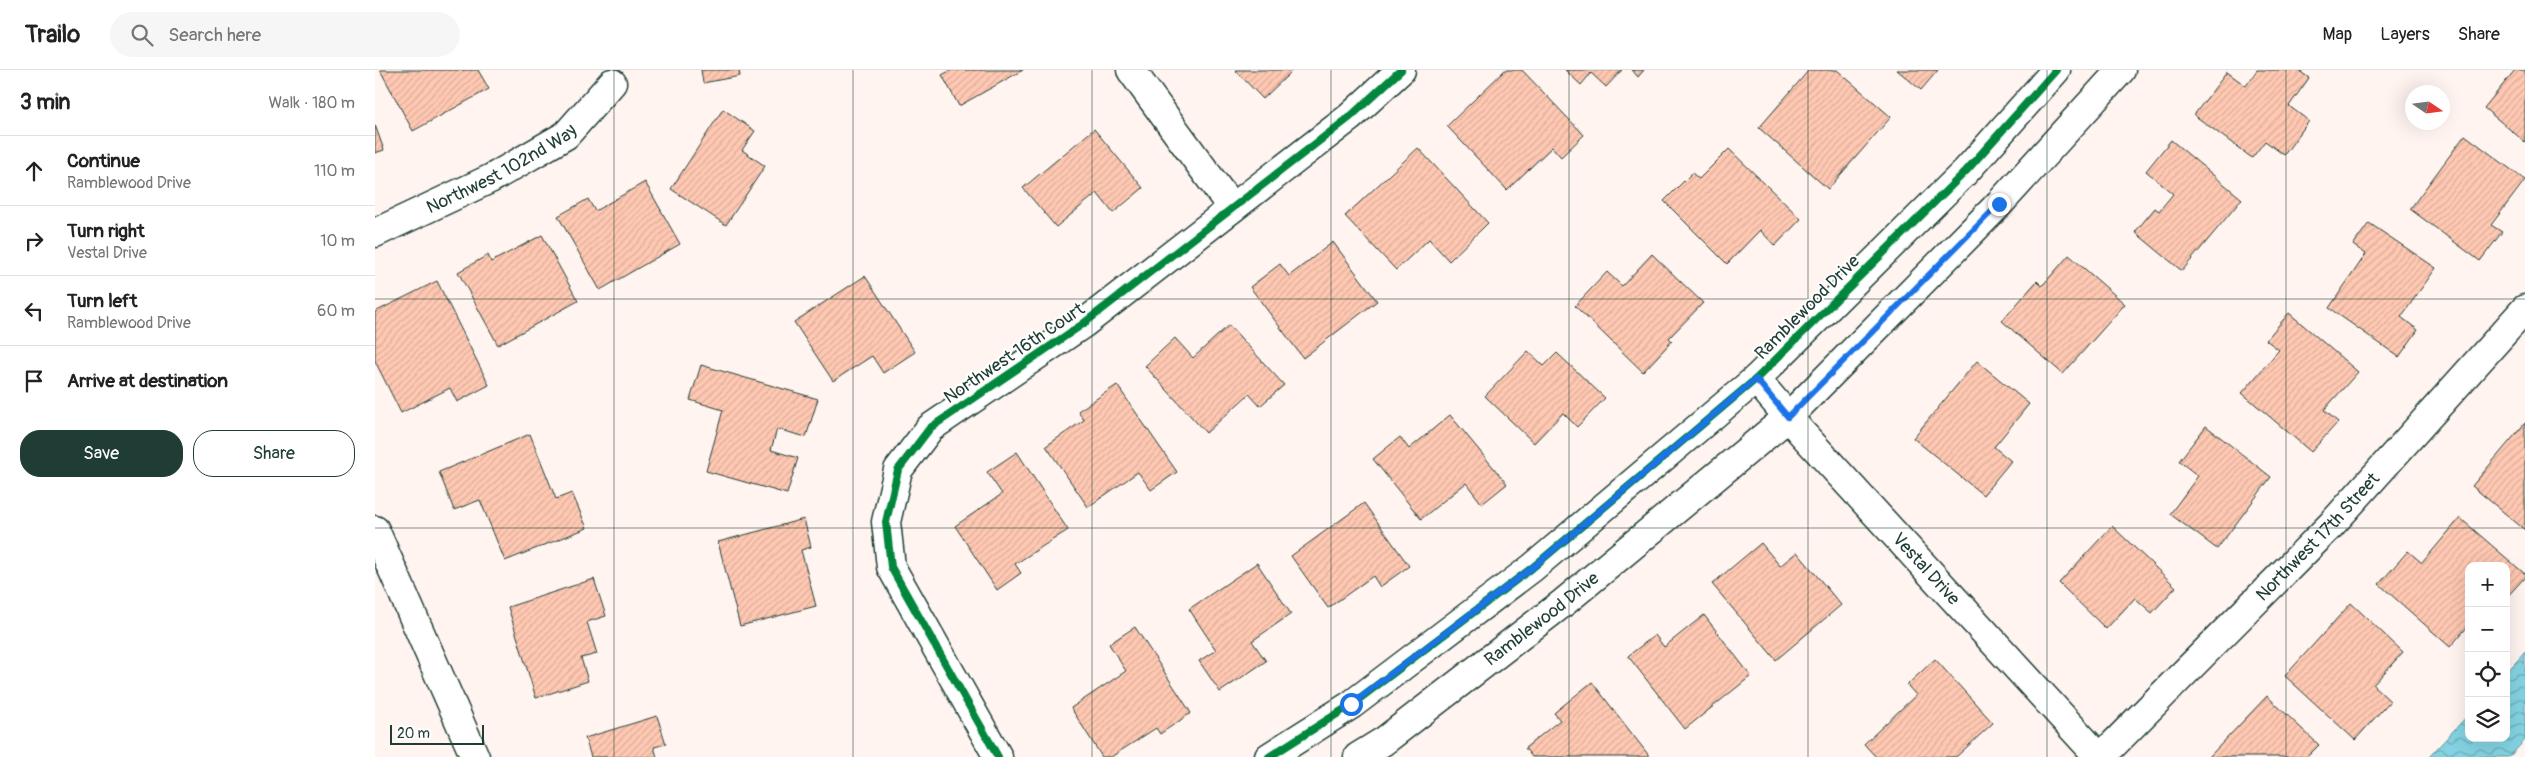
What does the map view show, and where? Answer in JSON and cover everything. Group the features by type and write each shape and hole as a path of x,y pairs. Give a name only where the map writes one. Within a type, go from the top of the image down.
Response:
{"street":[{"path":"1131,70 1232,208"},
{"name":"Northwest 16th Court","path":"998,757 891,567 886,522 898,470 930,428 1083,324 1350,117 1401,70"},
{"name":"Ramblewood Drive","path":"1269,757 1351,704 1532,568 1756,379 1966,171 2056,70"},
{"name":"Ramblewood Drive","path":"1358,757 1384,741 1563,603 1788,417 1999,204 2121,70"},
{"name":"Northwest 102nd Way","path":"375,232 492,178 566,135 611,83"},
{"name":"Northwest 17th Street","path":"2100,757 2332,524 2525,310"},
{"name":"Vestal Drive","path":"1756,379 1788,417 2100,757"},
{"path":"375,530 475,757"}],"water":[{"path":"2525,652 2525,740 2509,757 2429,757 2465,718 2465,742 2510,742 2510,669"}],"building":[{"path":"380,70 478,70 489,89 413,131"},
{"path":"701,70 739,70 740,76 703,83"},
{"path":"951,70 1023,70 959,106 942,75"},
{"path":"1235,70 1291,70 1292,71 1263,99"},
{"path":"1505,70 1522,70 1584,135 1561,157 1552,147 1507,190 1447,126"},
{"path":"1565,70 1622,70 1606,87 1591,73 1581,85"},
{"path":"1632,70 1644,70 1638,77"},
{"path":"1809,70 1837,70 1891,117 1828,189 1759,128"},
{"path":"1897,70 1938,70 1921,90"},
{"path":"2257,70 2298,70 2309,78 2289,106 2309,121 2284,155 2265,141 2252,158 2194,115 2227,72 2246,86"},
{"path":"2515,70 2525,70 2525,142 2484,108"},
{"path":"723,109 755,131 742,150 765,166 726,225 671,189"},
{"path":"375,125 384,150 375,153"},
{"path":"1094,129 1143,188 1113,213 1097,193 1056,227 1023,188"},
{"path":"2465,135 2525,180 2491,225 2502,232 2480,261 2410,209"},
{"path":"2171,140 2242,199 2182,271 2135,232 2155,208 2159,211 2173,194 2146,171"},
{"path":"1418,148 1488,223 1449,261 1429,239 1396,270 1345,216"},
{"path":"1729,149 1801,219 1775,246 1760,230 1727,264 1664,201 1692,173 1699,179"},
{"path":"645,182 680,244 600,290 558,216 588,199 595,211"},
{"path":"2369,223 2436,268 2401,317 2418,330 2399,357 2329,308 2366,254 2353,245"},
{"path":"542,235 578,301 498,345 458,272 488,255 491,262"},
{"path":"1333,242 1377,301 1303,358 1250,287 1280,264 1289,276"},
{"path":"1652,254 1703,303 1669,338 1672,341 1643,372 1575,306 1607,272 1622,286"},
{"path":"2069,255 2125,304 2063,374 2002,321 2037,281 2042,286"},
{"path":"865,276 915,352 883,373 872,356 833,381 794,322"},
{"path":"437,281 489,385 457,402 450,388 401,413 375,361 375,312"},
{"path":"2289,313 2358,372 2324,410 2338,422 2311,452 2242,393 2279,350 2266,340"},
{"path":"1229,325 1284,385 1260,406 1249,394 1206,433 1145,366 1175,338 1193,358"},
{"path":"1528,351 1544,366 1557,353 1605,398 1577,427 1563,413 1534,443 1485,396"},
{"path":"1977,361 2029,404 1994,447 2011,461 1983,495 1913,438"},
{"path":"701,365 818,399 806,437 777,429 771,450 798,458 787,494 706,471 723,410 690,400"},
{"path":"1117,385 1177,472 1151,490 1138,472 1088,507 1046,446 1084,420 1078,411"},
{"path":"1450,415 1507,484 1482,504 1466,483 1421,519 1373,459 1400,437 1409,449"},
{"path":"2525,423 2525,530 2472,486"},
{"path":"2206,426 2271,477 2217,549 2170,514 2198,476 2179,461"},
{"path":"530,434 556,499 572,493 587,528 505,561 480,500 454,510 439,472"},
{"path":"1017,452 1068,530 1015,564 1021,573 997,590 955,526 1002,494 987,472"},
{"path":"1364,503 1409,566 1380,587 1373,576 1328,608 1291,556"},
{"path":"2460,518 2525,574 2525,577 2510,594 2510,562 2465,562 2465,630 2450,647 2379,584 2408,551 2422,563"},
{"path":"804,519 811,547 801,550 816,606 740,626 718,542"},
{"path":"2112,526 2176,587 2152,613 2135,598 2106,629 2059,583"},
{"path":"1761,543 1780,566 1797,552 1841,605 1776,660 1712,584"},
{"path":"1257,563 1291,614 1252,641 1266,661 1220,692 1199,661 1216,650 1189,609"},
{"path":"594,579 606,616 587,622 597,654 581,658 588,681 536,698 508,607"},
{"path":"2351,603 2403,652 2373,685 2390,701 2355,740 2285,676"},
{"path":"1704,615 1751,676 1685,729 1628,656 1655,635 1664,647"},
{"path":"1135,627 1191,713 1160,734 1156,728 1111,757 1102,757 1071,708 1126,671 1109,644"},
{"path":"1935,659 1993,723 1956,757 1876,757 1864,744 1916,695 1907,685"},
{"path":"1592,682 1650,757 1532,757 1525,748 1560,720 1554,713"},
{"path":"2267,696 2319,745 2307,757 2209,757"},
{"path":"657,716 666,744 654,747 657,757 591,757 585,738"}],"cycle path":[{"path":"998,757 891,567 886,522 898,470 930,428 1083,324 1350,117 1401,70"},
{"path":"1269,757 1351,705 1532,568 1756,379 1966,171 2056,70"}],"route":[{"path":"1351,704 1532,568 1756,379 1788,417 1999,204"}]}
